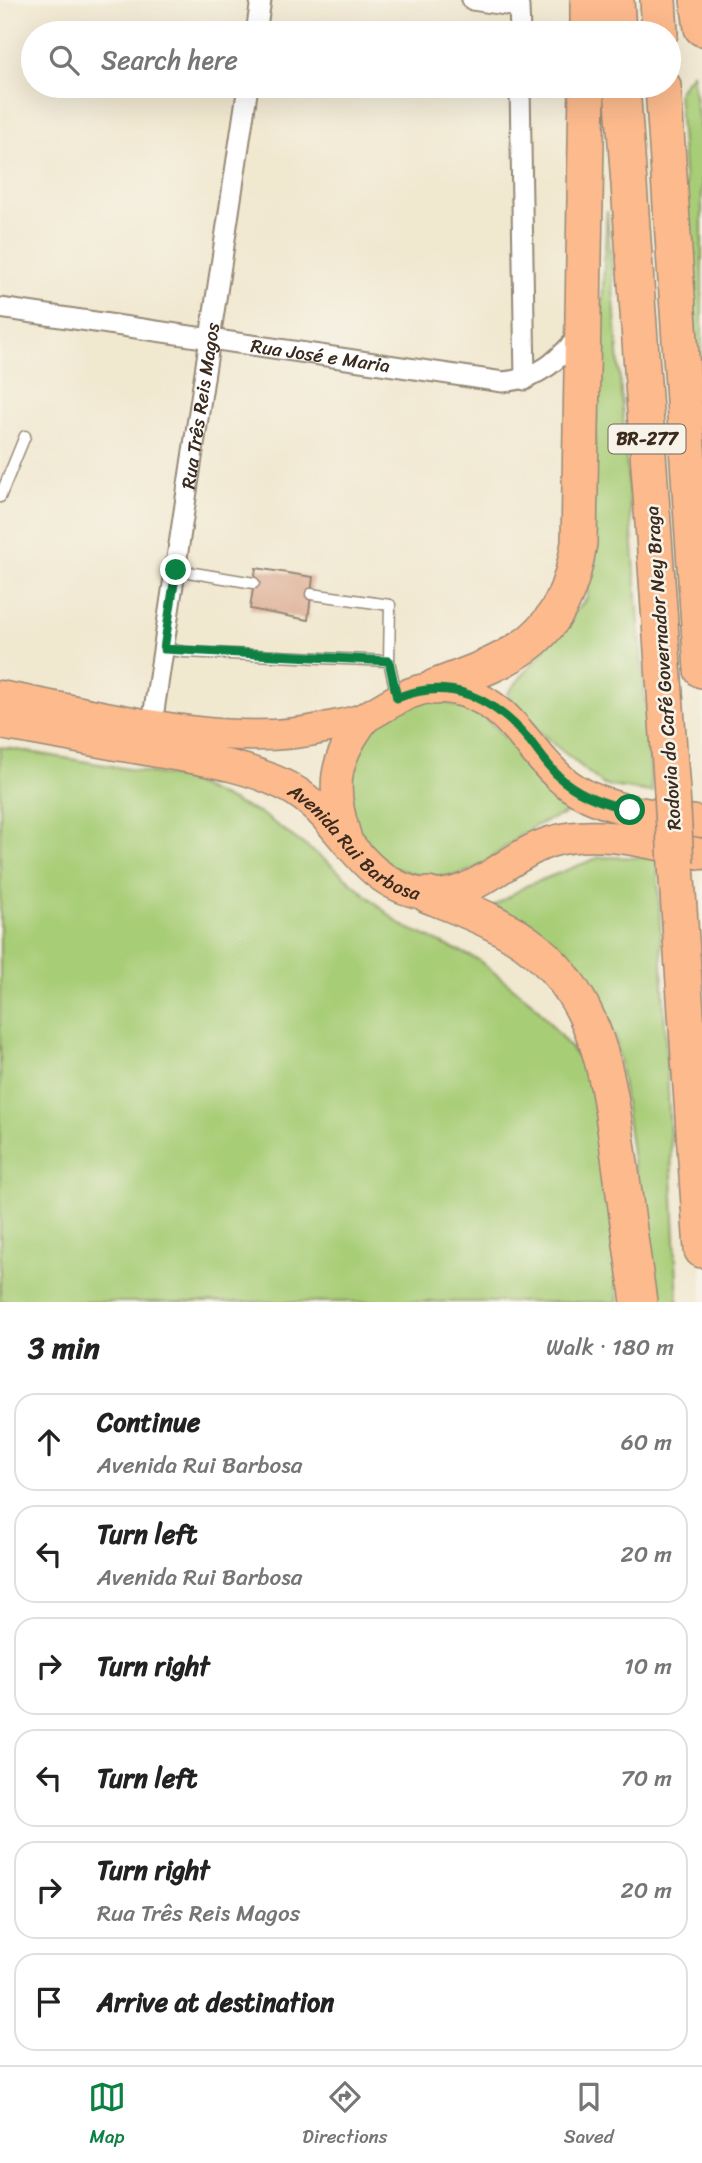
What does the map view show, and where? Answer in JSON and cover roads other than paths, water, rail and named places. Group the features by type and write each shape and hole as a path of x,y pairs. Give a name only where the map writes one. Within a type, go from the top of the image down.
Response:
{"highway":[{"path":"588,21 589,0"},
{"path":"616,0 617,21"},
{"path":"658,0 659,21"},
{"path":"698,0 702,28"},
{"path":"435,687 496,665 526,648 548,625 564,601 574,575 579,543 587,98"},
{"name":"Rodovia do Café Governador Ney Braga","path":"623,98 672,792 689,859 702,1250"},
{"name":"Rodovia do Café Governador Ney Braga","path":"664,98 702,670"},
{"path":"428,895 513,933 560,974 581,1002 599,1044 609,1086 639,1302"}],"main road":[{"path":"0,696 207,732 289,734 365,718 397,698 435,687 465,692 491,705 512,722 565,782 587,796 630,810 702,822"},
{"path":"347,842 337,807 337,771 349,739 365,718"},
{"name":"Avenida Rui Barbosa","path":"0,723 209,761 255,774 291,789 315,806 364,864 386,881 428,895 459,890 548,843 572,837 624,839 689,859"}],"street":[{"path":"258,21 261,0"},
{"path":"472,0 519,7 520,21"},
{"name":"Rua Três Reis Magos","path":"152,724 246,98"},
{"path":"520,98 525,380 545,369 583,332"},
{"name":"Rua José e Maria","path":"0,307 503,382 525,380"}],"lane":[{"path":"0,497 25,436"},
{"path":"176,570 254,583"},
{"path":"311,594 390,605 389,661 397,698"},
{"path":"164,649 389,661"}]}
